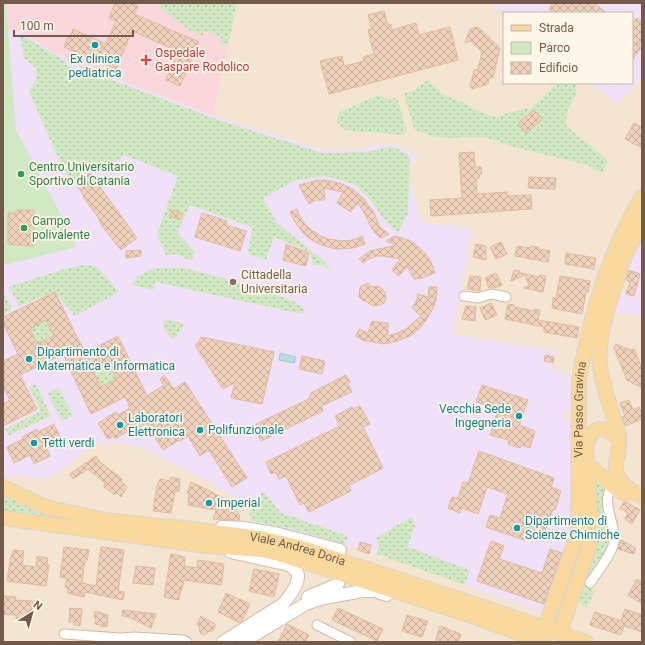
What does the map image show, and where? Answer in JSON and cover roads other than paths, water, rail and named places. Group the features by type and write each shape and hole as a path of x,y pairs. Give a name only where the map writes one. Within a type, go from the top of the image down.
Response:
{"main road":[{"name":"Via Passo Gravina","path":"545,635 578,527 579,380 583,355 610,261 621,234 642,197"},
{"name":"Via Passo Gravina","path":"619,439 600,372 599,353 607,314 622,265 642,222"},
{"path":"579,422 586,463 617,484 642,504"},
{"path":"586,463 586,449 588,439 591,435 595,431 600,430 612,432 619,439 620,446 616,460 618,478 617,484"},
{"name":"Via Passo Gravina","path":"563,624 588,550 590,538 591,524 586,463"},
{"path":"617,484 642,497"},
{"name":"Viale Andrea Doria","path":"3,486 41,505 106,520 260,538 293,546 456,598 545,635"},
{"name":"Viale Andrea Doria","path":"3,518 208,546 262,550 279,554 463,613 545,635 586,642"},
{"path":"182,528 208,526 244,528 287,535 340,550"},
{"path":"208,546 289,565 298,575 294,588 283,604 223,642"},
{"path":"233,642 316,592 338,584"},
{"path":"243,642 304,605 324,598 358,592 374,591 407,601 463,613"}],"street":[{"path":"464,296 478,298 491,294 506,297"},
{"path":"590,583 613,546 614,536 607,504 607,496 611,488 617,484"},
{"path":"317,625 351,642"},
{"path":"64,634 183,640 187,642"}],"water":[{"path":"280,353 296,357 294,363 279,360"}],"place":[{"name":"Ex clinica pediatrica","path":"95,45"},
{"name":"Ospedale Gaspare Rodolico","path":"146,60"},
{"name":"Centro Universitario Sportivo di Catania","path":"21,174"},
{"name":"Campo polivalente","path":"24,228"},
{"name":"Cittadella Universitaria","path":"233,282"},
{"name":"Dipartimento di Matematica e Informatica","path":"29,359"},
{"name":"Vecchia Sede Ingegneria","path":"519,416"},
{"name":"Laboratori Elettronica","path":"120,425"},
{"name":"Polifunzionale","path":"200,430"},
{"name":"Tetti verdi","path":"34,443"},
{"name":"Imperial","path":"209,503"},
{"name":"Dipartimento di Scienze Chimiche","path":"517,528"}]}
